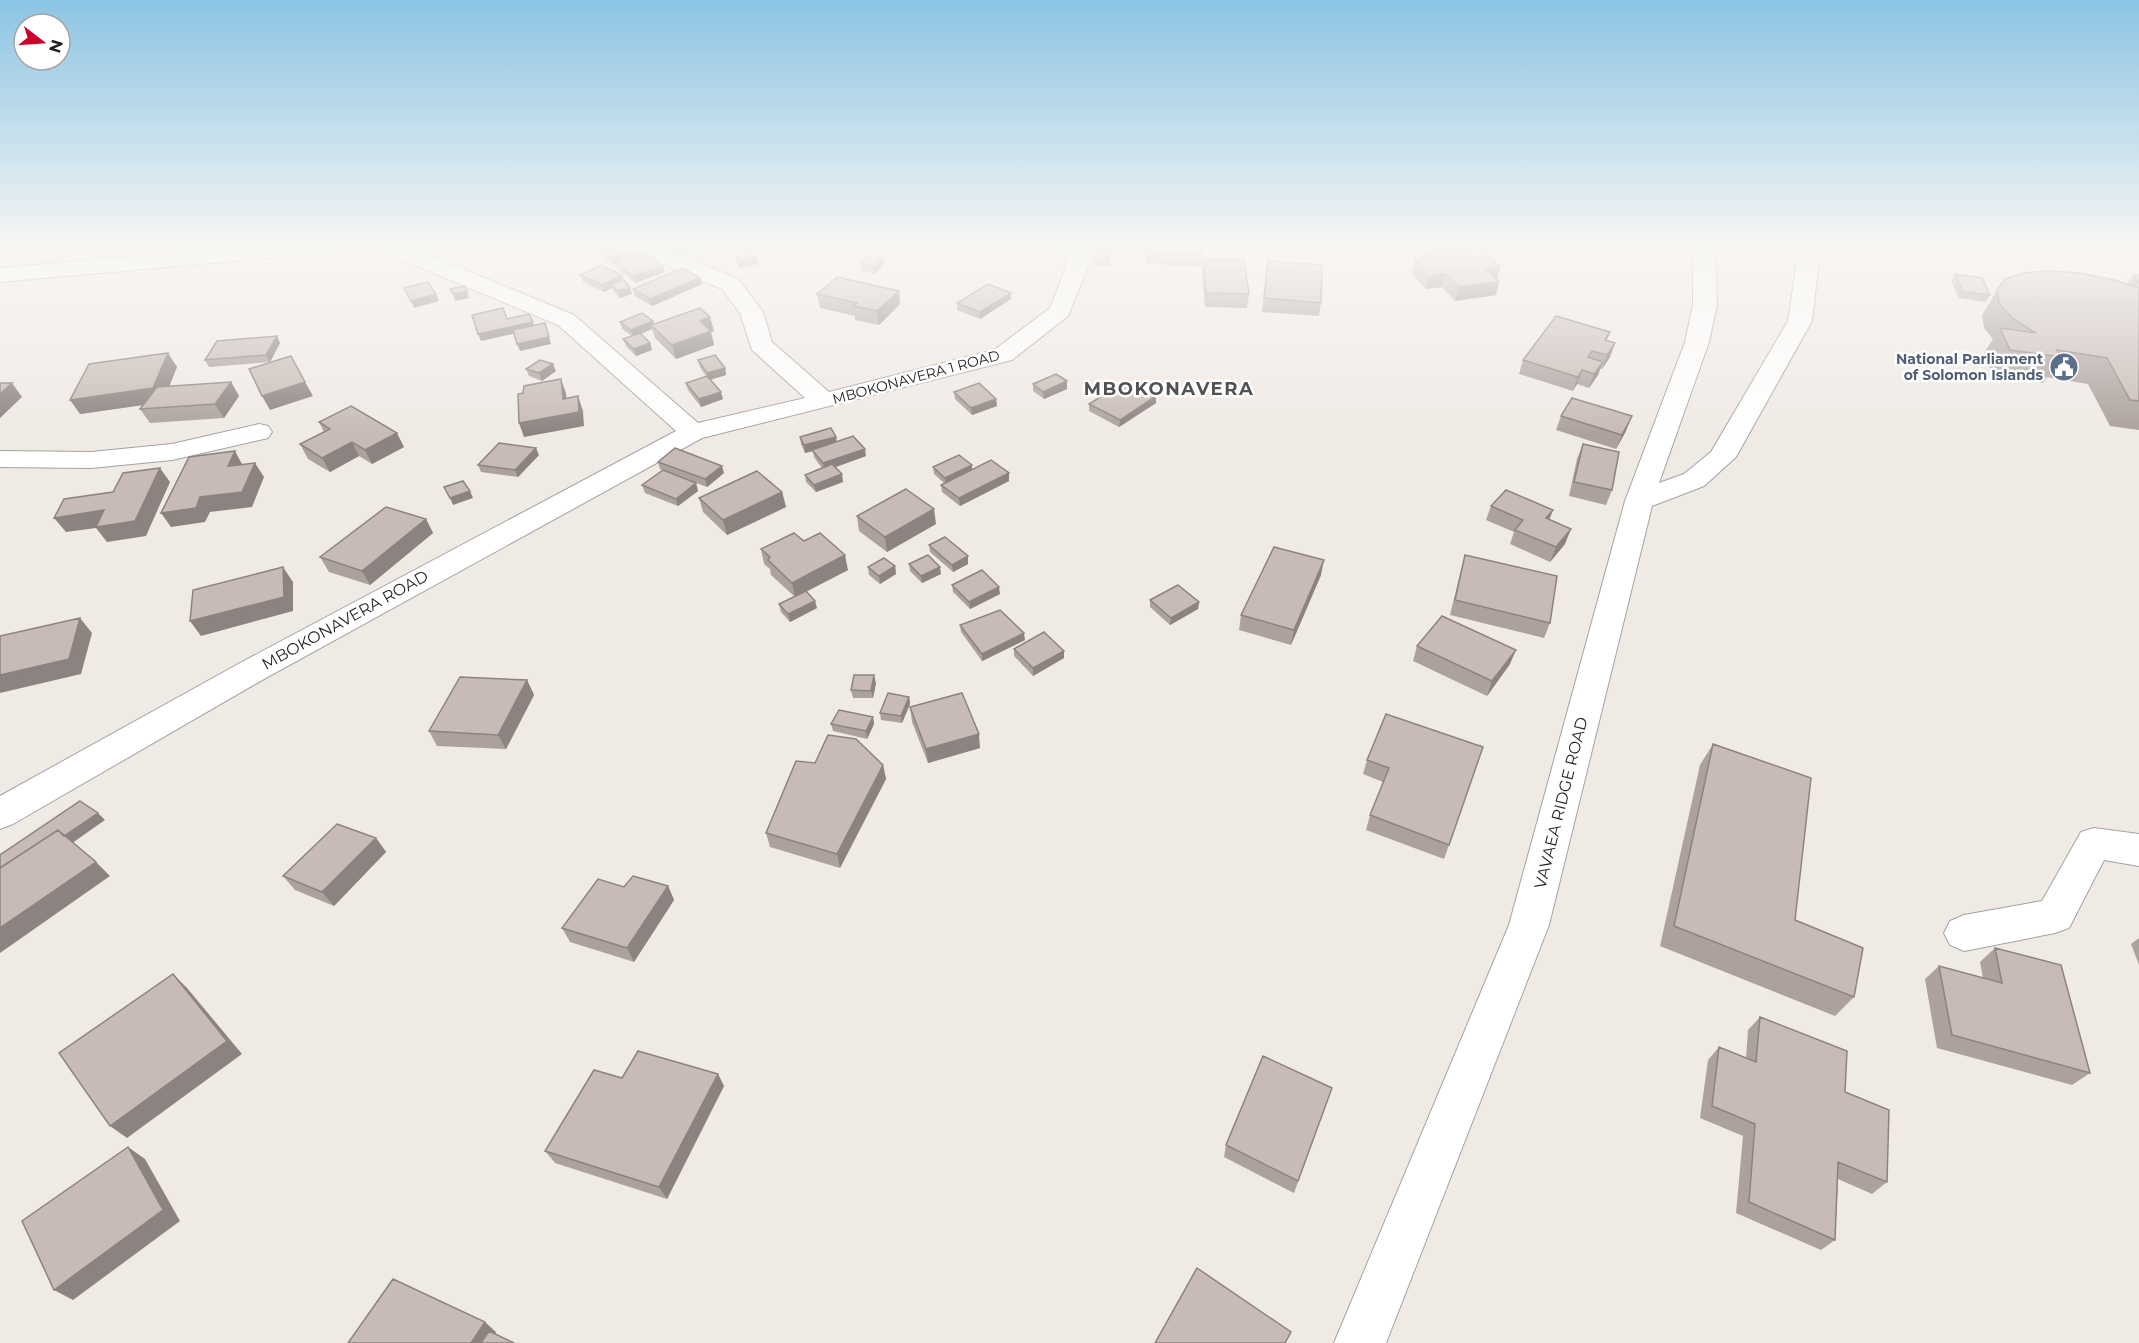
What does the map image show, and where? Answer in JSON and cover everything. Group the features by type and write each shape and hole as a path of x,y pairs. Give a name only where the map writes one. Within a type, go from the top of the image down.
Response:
{"street":[{"path":"541,310 566,320 693,432"},
{"path":"749,310 761,345 825,401"},
{"name":"MBOKONAVERA 1 ROAD","path":"693,432 1003,355 1061,310"},
{"name":"VAVAEA RIDGE ROAD","path":"1360,1343 1529,925 1639,501 1697,342 1703,310"},
{"path":"1639,501 1694,480 1722,457 1800,321 1802,310"},
{"path":"0,459 91,460 172,452 259,432"},
{"name":"MBOKONAVERA ROAD","path":"0,814 252,671 693,432"},
{"path":"1964,933 2055,916 2094,843 2139,850"}],"building":[{"path":"504,310 507,319 529,314 533,322 478,334 472,315"},
{"path":"695,310 702,310 710,317 700,321 711,331 672,345 651,325"},
{"path":"2005,310 2139,310 2139,401 2130,400 2107,358 2057,350 2061,357 2010,350 2000,328 2036,333 2013,319"},
{"path":"642,313 653,321 631,330 620,322"},
{"path":"1556,316 1610,332 1605,340 1615,343 1607,355 1592,351 1588,357 1603,362 1594,374 1582,370 1578,377 1523,360"},
{"path":"545,323 549,337 517,344 513,330"},
{"path":"640,333 650,343 634,349 623,339"},
{"path":"277,336 266,355 205,360 217,341"},
{"path":"168,353 153,388 70,400 89,364"},
{"path":"715,355 725,368 707,373 698,360"},
{"path":"291,356 305,382 262,396 249,369"},
{"path":"540,360 553,364 539,373 526,369"},
{"path":"1056,374 1067,381 1043,392 1033,384"},
{"path":"707,376 721,392 699,399 686,383"},
{"path":"561,379 563,399 578,396 579,412 519,423 518,394 523,393 524,386"},
{"path":"1126,381 1156,396 1120,420 1089,404"},
{"path":"231,382 215,404 140,409 157,387"},
{"path":"0,383 12,383 0,394"},
{"path":"979,383 996,399 971,408 954,392"},
{"path":"1572,398 1632,416 1622,435 1561,416"},
{"path":"351,406 397,433 365,450 352,442 322,458 300,444 330,429 319,422"},
{"path":"831,428 836,437 804,445 800,437"},
{"path":"853,436 865,449 823,463 812,450"},
{"path":"499,443 536,448 515,470 478,465"},
{"path":"1583,444 1619,452 1612,490 1574,482"},
{"path":"675,448 722,466 705,479 658,462"},
{"path":"235,451 228,466 255,463 242,492 200,497 196,508 161,513 189,457"},
{"path":"959,455 972,465 945,478 933,467"},
{"path":"991,460 1009,473 959,498 941,485"},
{"path":"832,464 842,474 814,485 805,475"},
{"path":"160,468 135,521 96,527 104,510 54,518 64,499 113,492 123,473"},
{"path":"663,470 696,483 676,499 642,485"},
{"path":"757,471 782,492 723,520 699,498"},
{"path":"463,481 470,491 450,498 444,487"},
{"path":"906,489 934,509 885,537 857,516"},
{"path":"1506,490 1553,510 1546,518 1571,529 1556,547 1515,530 1523,520 1491,506"},
{"path":"386,507 426,519 362,571 320,557"},
{"path":"794,533 804,541 820,533 845,555 792,583 768,560 770,557 761,549"},
{"path":"945,537 968,556 952,565 929,545"},
{"path":"1274,547 1324,560 1294,630 1241,615"},
{"path":"928,555 940,567 921,576 909,564"},
{"path":"1465,555 1557,576 1550,623 1455,600"},
{"path":"884,558 895,566 879,576 868,567"},
{"path":"283,567 284,597 190,621 193,590"},
{"path":"982,570 999,587 969,602 952,585"},
{"path":"1178,585 1199,602 1171,618 1150,600"},
{"path":"806,591 815,601 788,614 779,604"},
{"path":"1000,610 1024,633 982,654 960,625"},
{"path":"1442,616 1516,650 1492,681 1417,646"},
{"path":"80,618 69,659 0,675 0,636"},
{"path":"1044,632 1064,651 1033,668 1014,649"},
{"path":"854,675 874,675 871,691 851,690"},
{"path":"460,677 527,680 498,735 429,731"},
{"path":"888,693 909,697 901,716 880,713"},
{"path":"962,693 979,734 926,749 910,707"},
{"path":"839,710 873,717 866,731 831,724"},
{"path":"1386,714 1483,747 1449,845 1370,815 1389,768 1367,760"},
{"path":"828,735 856,739 883,765 837,854 766,833 796,761 815,763"},
{"path":"1713,744 1811,778 1795,920 1863,948 1854,997 1674,926"},
{"path":"80,801 98,813 64,836 58,830 0,868 0,855"},
{"path":"337,824 376,838 322,892 283,876"},
{"path":"58,830 96,862 0,928 0,868"},
{"path":"633,876 668,886 627,948 562,928 598,879 624,887"},
{"path":"1995,948 2061,965 2090,1073 1952,1035 1939,966 2002,983"},
{"path":"173,974 227,1041 110,1126 59,1053"},
{"path":"1760,1017 1847,1051 1845,1092 1889,1110 1887,1182 1838,1162 1835,1240 1749,1202 1755,1124 1712,1106 1719,1047 1756,1062"},
{"path":"638,1051 718,1074 659,1187 545,1151 594,1070 622,1078"},
{"path":"1263,1056 1332,1088 1298,1181 1226,1145"},
{"path":"128,1147 163,1210 54,1290 22,1221"},
{"path":"1197,1268 1291,1332 1285,1343 1155,1343"},
{"path":"393,1279 485,1322 471,1343 348,1343"},
{"path":"489,1331 514,1343 481,1343"}],"place":[{"name":"National Parliament of Solomon Islands","path":"2064,367"}],"district":[{"name":"MBOKONAVERA","path":"1169,389"}]}
